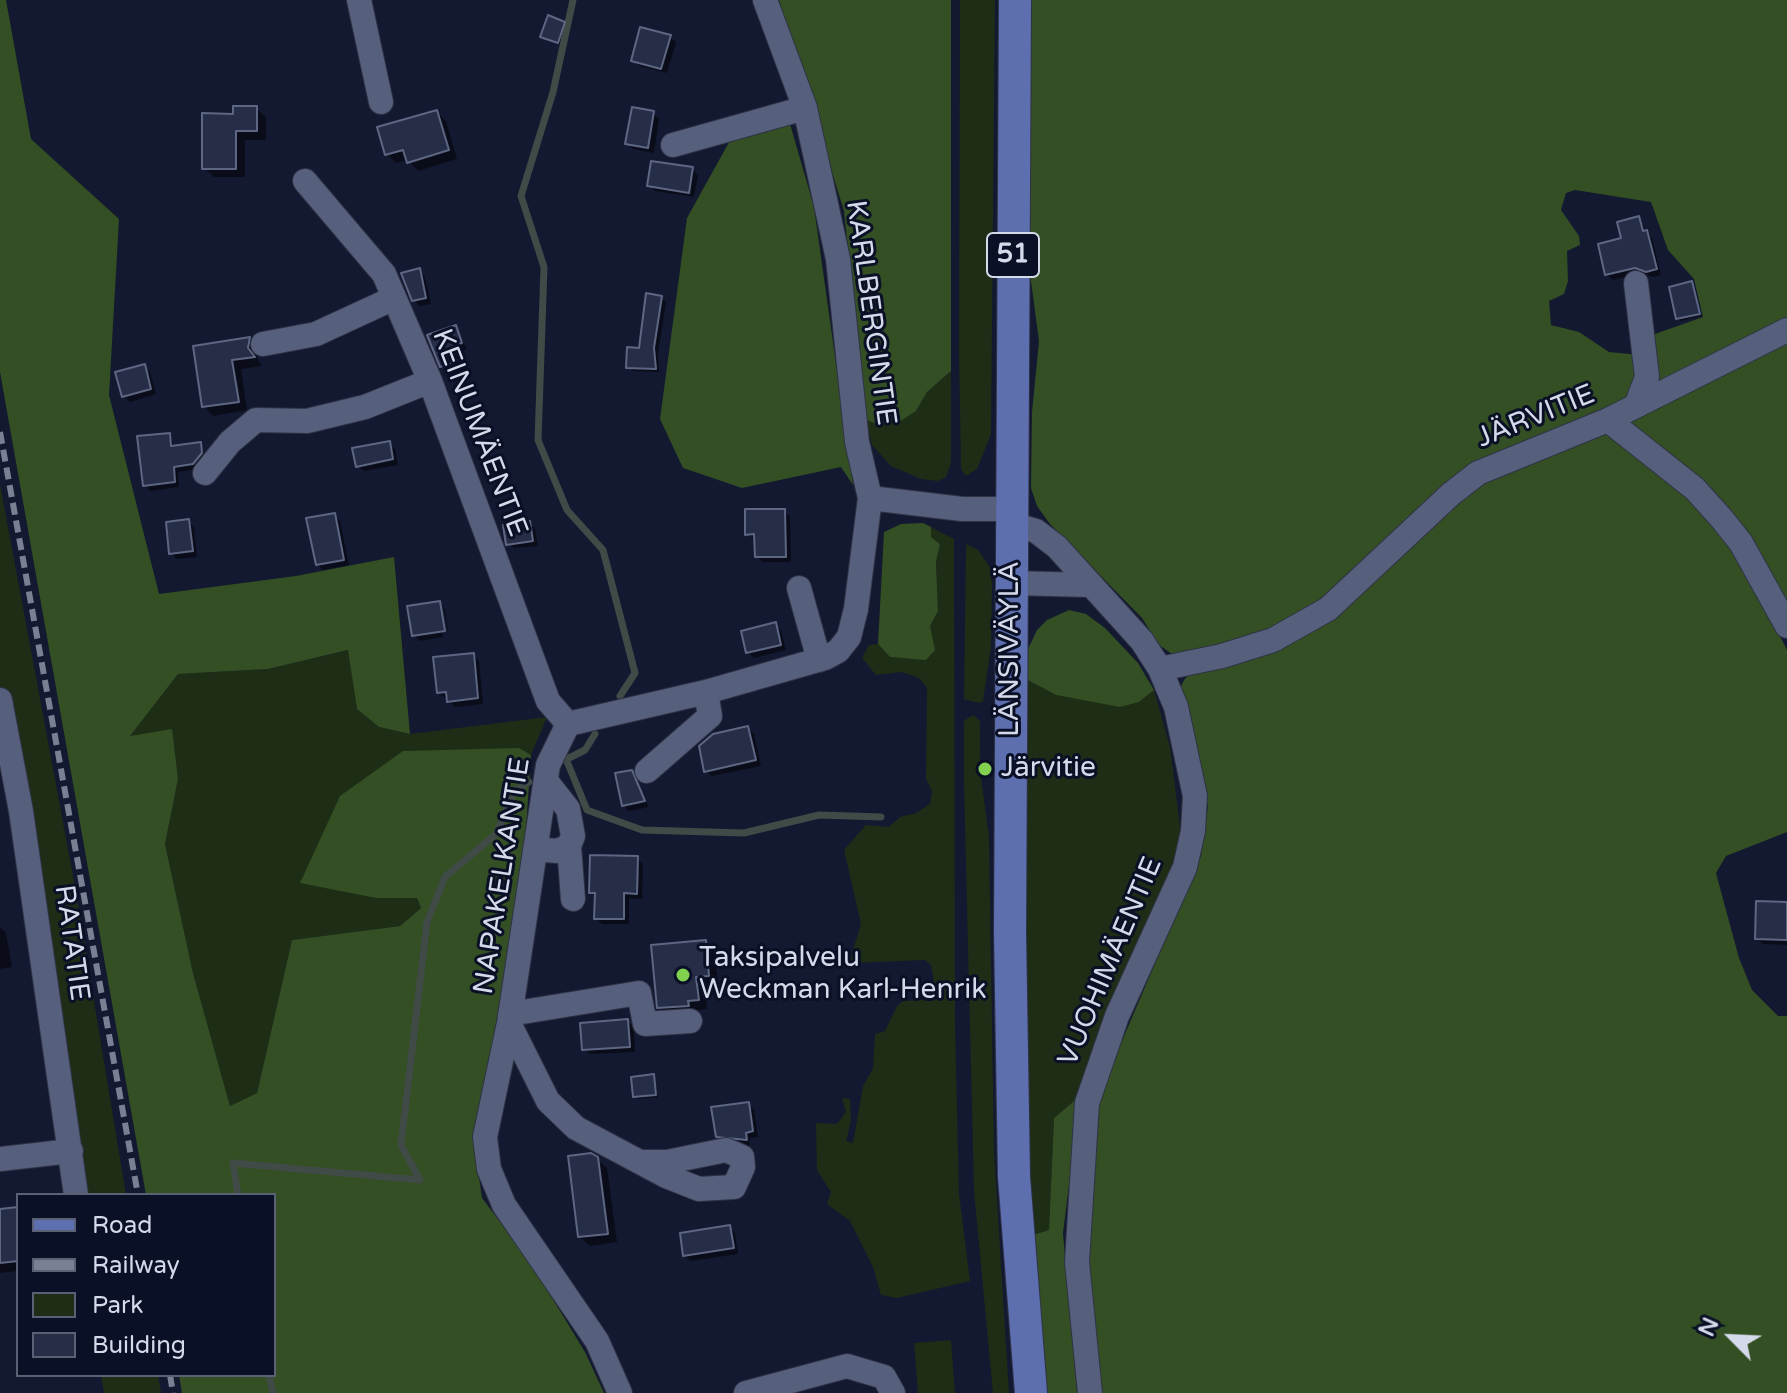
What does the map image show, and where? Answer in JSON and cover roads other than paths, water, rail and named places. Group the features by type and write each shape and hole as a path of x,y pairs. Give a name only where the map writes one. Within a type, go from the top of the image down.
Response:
{"main road":[{"name":"LÄNSIVÄYLÄ","path":"1015,0 1012,516 1014,1177 1031,1393"}],"street":[{"path":"359,0 381,102"},
{"name":"KARLBERGINTIE","path":"765,0 805,108 838,259 857,442 870,498"},
{"path":"673,145 805,108"},
{"name":"KEINUMÄENTIE","path":"305,181 384,274 430,381 548,701 568,724"},
{"path":"1636,283 1647,377 1636,406"},
{"path":"263,344 316,334 394,298"},
{"name":"JÄRVITIE","path":"1160,669 1222,656 1273,640 1328,609 1451,494 1478,473 1608,420 1787,330"},
{"path":"205,473 230,442 256,420 322,417 365,407 430,381"},
{"path":"1608,420 1695,489 1722,519 1741,543 1787,626"},
{"path":"568,724 706,692 819,660 838,651 849,637 863,574 870,498 1012,516"},
{"name":"VUOHIMÄENTIE","path":"1012,516 1057,547 1089,585 1116,608 1160,669 1176,707 1195,796 1193,831 1185,867 1117,1016 1087,1103 1082,1137 1077,1262 1090,1393"},
{"path":"1012,583 1089,585"},
{"path":"799,588 819,660"},
{"path":"647,771 710,716 706,692"},
{"name":"RATATIE","path":"0,700 21,811 76,1193"},
{"name":"NAPAKELKANTIE","path":"568,724 548,765 510,1019 485,1137 489,1169 504,1205 597,1341 620,1393"},
{"path":"546,781 568,809 574,826 569,846 573,899"},
{"path":"535,849 557,851 569,846"},
{"path":"643,1162 576,1128 548,1101 510,1019 639,993 645,1024 690,1021"},
{"path":"0,1159 71,1151"},
{"path":"746,1393 847,1366 884,1377 893,1393"}],"waterway":[{"path":"573,0 553,92 521,196 544,267 538,440 567,510 603,550 635,673 620,696"},
{"path":"565,760 585,750 595,734"},
{"path":"566,759 587,810 642,830 744,833 819,815 881,817"},
{"path":"238,1193 233,1163 420,1180 401,1145 427,922 445,877 496,834 514,791 529,782"},
{"path":"269,1377 273,1393"}],"railway":[{"path":"0,432 138,1193"},
{"path":"170,1377 173,1393"}],"place":[{"name":"Järvitie","path":"985,769"},
{"name":"Taksipalvelu Weckman Karl-Henrik","path":"683,975"}]}
